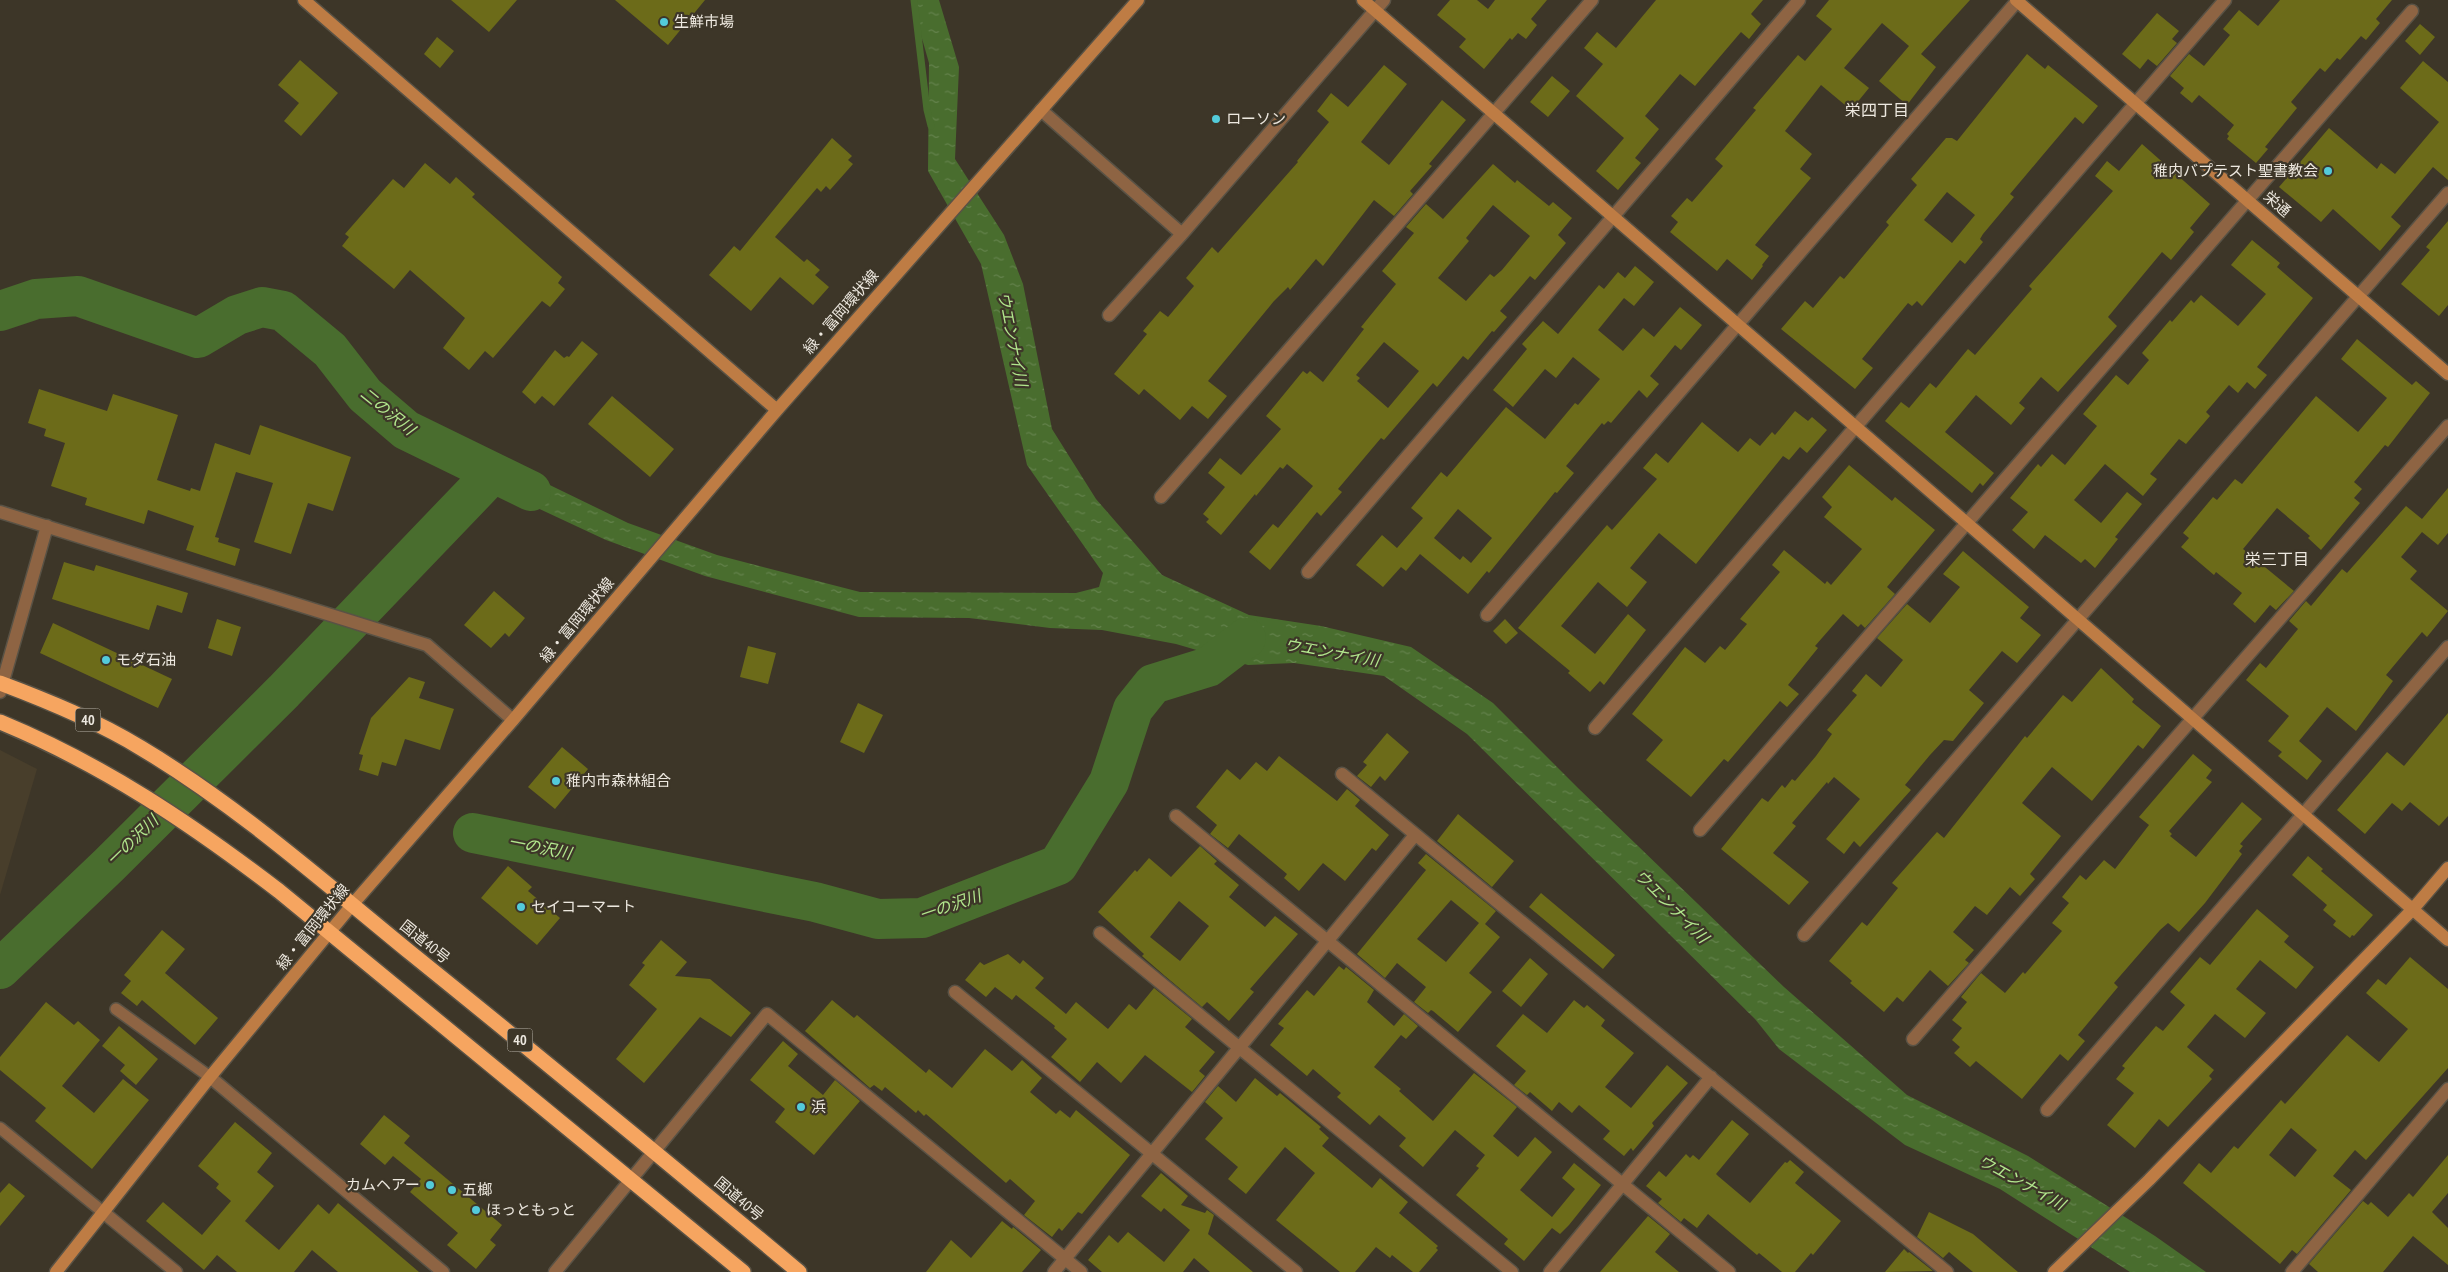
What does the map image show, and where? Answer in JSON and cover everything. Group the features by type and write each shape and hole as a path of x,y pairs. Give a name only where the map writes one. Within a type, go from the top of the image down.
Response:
{"highway":[{"name":"国道40号","path":"1,686 96,724 140,747 236,814 352,904 800,1272"},
{"name":"40","path":"0,722 84,760 129,785 213,841 329,932 743,1272"}],"street":[{"path":"304,0 777,410"},
{"name":"緑・富岡環状線","path":"56,1272 210,1077 352,904 513,720 777,410 1138,0"},
{"path":"1363,0 2448,940"},
{"path":"1109,315 1182,234 1384,0"},
{"path":"1161,497 1592,0"},
{"path":"1308,572 1799,0"},
{"path":"1487,615 2017,0"},
{"name":"栄通","path":"2017,0 2448,374"},
{"path":"1595,728 2225,0"},
{"path":"1700,830 1965,522 2412,11"},
{"path":"1041,110 1182,234"},
{"path":"1804,935 2448,192"},
{"path":"1913,1039 2448,426"},
{"path":"0,512 427,646 513,720"},
{"path":"1,686 47,526"},
{"path":"2046,1110 2448,647"},
{"path":"1342,774 1947,1272"},
{"path":"1176,816 1326,942 1729,1272"},
{"path":"1054,1272 1415,835"},
{"path":"2054,1272 2149,1180 2413,909 2448,868"},
{"path":"1100,933 1512,1272"},
{"path":"956,992 1296,1272"},
{"path":"555,1272 767,1014 1081,1272"},
{"path":"210,1077 443,1272"},
{"path":"1550,1272 1621,1184 1711,1078"},
{"path":"2292,1272 2448,1089"},
{"path":"104,1212 176,1272"}],"lane":[{"path":"116,1009 210,1077"},
{"path":"0,1128 104,1212"}],"shaded area":[{"path":"0,750 37,769 0,895"}],"water":[{"path":"911,0 939,0 959,67 955,159 1004,235 1023,284 1052,429 1096,499 1162,575 1249,615 1321,626 1411,647 1493,703 1784,987 1907,1095 2028,1156 2155,1236 2206,1272 2130,1272 2000,1189 1905,1145 1779,1049 1755,1019 1467,734 1384,676 1294,663 1248,665 1176,644 1102,630 1050,628 969,618 859,617 705,576 606,540 471,477 492,457 628,523 717,555 860,592 1076,593 1099,587 1103,573 1027,465 981,264 928,171 929,63"}],"building":[{"path":"451,0 517,0 489,32"},
{"name":"生鮮市場","path":"615,0 705,0 668,45"},
{"path":"1450,0 1477,0 1488,9 1495,0 1547,0 1531,19 1537,25 1526,39 1518,33 1512,40 1510,38 1484,69 1459,47 1466,39 1437,15"},
{"path":"1656,0 1763,0 1751,14 1761,24 1749,39 1741,32 1695,86 1680,74 1645,116 1659,129 1635,158 1641,163 1618,190 1596,171 1624,138 1576,96 1603,64 1584,48 1597,32 1616,48"},
{"path":"1829,0 1970,0 1921,54 1936,67 1907,105 1879,81 1909,46 1882,23 1844,68 1869,88 1851,110 1821,85 1785,131 1812,154 1800,169 1811,178 1755,245 1769,256 1752,280 1727,259 1717,271 1670,232 1678,222 1671,216 1687,198 1692,202 1723,166 1715,159 1756,110 1753,108 1798,55 1805,61 1832,29 1816,16"},
{"path":"2280,0 2392,0 2376,19 2380,23 2366,40 2361,36 2340,60 2337,58 2325,72 2320,68 2291,102 2297,108 2265,147 2268,149 2256,163 2227,139 2229,136 2227,134 2234,125 2199,95 2192,103 2180,93 2184,88 2170,76 2189,54 2204,66 2230,35 2223,29 2239,10 2258,26"},
{"path":"2157,13 2179,31 2172,39 2177,43 2157,66 2148,59 2140,69 2122,54"},
{"path":"2420,24 2435,37 2420,55 2405,41"},
{"path":"437,37 454,51 440,68 424,54"},
{"path":"2027,54 2045,69 2048,65 2098,106 2083,124 2075,117 2010,194 2014,197 1983,234 1980,239 1983,242 1965,264 1960,260 1922,306 1917,301 1912,306 1908,303 1862,359 1873,368 1855,389 1781,329 1805,301 1813,308 1840,276 1844,279 1889,225 1886,222 1917,185 1911,179 1946,138 1952,138 1957,141","holes":["1947,192 1975,215 1952,243 1924,220"]},
{"path":"300,60 338,93 301,136 284,121 299,103 278,85"},
{"path":"2423,61 2448,82 2448,180 2433,167 2391,217 2401,226 2380,251 2333,209 2321,222 2279,187 2329,128 2377,169 2381,163 2395,174 2439,122 2400,88"},
{"path":"1384,65 1407,84 1361,142 1389,165 1442,100 1466,120 1429,164 1432,166 1410,191 1413,194 1394,216 1374,200 1323,266 1316,259 1290,290 1288,287 1274,301 1208,381 1227,396 1208,419 1192,406 1180,420 1144,389 1139,395 1114,374 1147,334 1143,331 1160,311 1168,317 1194,286 1186,278 1212,247 1218,253 1298,162 1329,122 1317,111 1331,93 1348,107"},
{"path":"1552,76 1570,91 1548,117 1530,102"},
{"path":"832,138 852,156 848,160 853,164 830,190 826,186 821,192 817,188 775,237 804,262 807,259 820,270 815,275 829,287 813,305 780,277 751,311 709,275 734,246 740,251"},
{"path":"2142,144 2210,204 2190,228 2194,232 2171,260 2162,252 2108,317 2117,326 2058,392 2041,377 2019,403 2025,408 2011,425 1976,395 1945,432 1994,473 1983,486 1980,483 1972,493 1885,421 1901,402 1909,408 1930,383 1936,388 1968,349 1975,355 2032,289 2029,286 2113,191 2095,176 2107,161 2119,171"},
{"path":"425,163 450,184 456,177 475,194 472,197 562,277 558,283 565,289 550,307 542,301 493,358 485,351 469,370 443,348 465,318 410,270 394,289 342,246 349,237 345,234 393,179 404,188"},
{"path":"1493,164 1515,183 1517,180 1549,206 1553,202 1572,218 1558,235 1566,243 1535,280 1530,276 1500,311 1507,317 1494,332 1492,331 1468,360 1463,356 1437,387 1433,383 1384,440 1381,438 1338,489 1342,492 1321,516 1317,512 1270,570 1249,552 1273,524 1278,528 1313,486 1287,464 1283,469 1280,467 1221,535 1206,522 1209,519 1203,514 1225,487 1208,473 1220,458 1241,475 1281,429 1266,416 1303,371 1307,374 1310,371 1323,382 1364,329 1361,327 1396,284 1382,271 1414,233 1406,227 1426,204 1443,219","holes":["1493,205 1530,236 1502,270 1494,277 1490,274 1466,301 1438,278 1469,241 1466,238","1384,342 1419,371 1388,408 1357,381 1360,378 1356,375"]},
{"path":"2448,221 2448,305 2439,316 2401,284 2430,250 2426,247"},
{"path":"2252,240 2280,263 2277,267 2313,298 2257,367 2267,375 2255,389 2247,382 2238,393 2229,385 2206,412 2210,416 2186,444 2179,439 2150,474 2157,479 2143,496 2105,464 2074,500 2101,523 2127,492 2142,504 2115,537 2118,539 2095,568 2085,559 2081,563 2045,535 2034,549 2012,530 2028,512 2010,498 2038,464 2041,467 2052,454 2065,465 2097,426 2083,414 2116,375 2128,385 2149,360 2142,353 2170,320 2172,322 2191,300 2194,303 2201,295 2238,326 2266,294 2231,265"},
{"path":"1635,266 1654,282 1634,306 1624,298 1598,330 1623,351 1643,328 1654,337 1680,307 1702,325 1681,350 1675,345 1650,376 1659,384 1647,398 1639,390 1611,423 1608,421 1604,425 1602,423 1566,466 1574,473 1557,493 1555,492 1489,573 1487,571 1468,594 1420,554 1406,571 1401,567 1383,587 1356,565 1382,535 1397,548 1423,518 1411,508 1441,472 1447,477 1506,407 1545,439 1575,403 1578,405 1600,379 1573,357 1556,378 1545,369 1513,407 1493,390 1527,349 1522,344 1543,321 1558,334 1599,285 1604,289 1618,272 1625,278","holes":["1458,509 1492,538 1471,563 1463,556 1460,560 1434,538"]},
{"path":"2357,339 2412,385 2416,381 2430,393 2388,447 2385,445 2354,482 2362,489 2354,498 2360,503 2321,550 2308,538 2310,536 2277,508 2243,549 2294,591 2276,610 2270,605 2255,623 2233,604 2242,593 2216,572 2214,575 2181,547 2189,538 2183,533 2213,497 2217,500 2235,479 2242,484 2316,396 2358,432 2387,398 2341,359"},
{"path":"582,341 598,354 554,406 542,396 535,404 522,392 555,350 564,358 569,357"},
{"path":"39,389 107,411 113,394 178,415 157,480 190,491 191,488 200,491 215,443 250,455 260,425 351,457 333,511 308,503 291,554 254,542 273,483 236,472 215,537 219,538 218,542 240,549 235,566 186,550 194,526 148,510 144,524 85,505 87,498 51,486 65,443 44,436 46,429 28,423"},
{"path":"612,396 674,449 650,477 588,424"},
{"path":"1795,411 1808,421 1812,417 1827,430 1807,453 1800,447 1789,460 1783,456 1696,564 1659,533 1630,568 1647,582 1627,607 1598,582 1561,626 1595,654 1628,614 1646,630 1604,685 1600,681 1590,692 1568,673 1570,671 1518,628 1607,525 1612,530 1657,479 1643,468 1656,453 1668,463 1702,422 1738,452 1750,438 1760,446 1772,432 1775,435"},
{"path":"1849,465 1892,501 1895,497 1935,530 1887,587 1895,594 1865,628 1861,624 1858,627 1843,614 1815,646 1818,648 1788,685 1799,694 1787,707 1780,701 1728,762 1724,759 1691,797 1646,760 1663,740 1632,714 1685,647 1705,663 1720,646 1725,650 1747,624 1740,619 1780,572 1772,565 1784,550 1825,584 1827,581 1831,585 1862,549 1824,517 1832,507 1822,497"},
{"path":"2448,488 2448,533 2438,545 2422,532 2401,557 2417,571 2410,579 2448,611 2427,637 2422,632 2386,675 2393,681 2356,731 2327,707 2299,741 2322,761 2307,780 2278,756 2282,752 2268,741 2289,716 2246,680 2260,663 2266,668 2298,629 2289,621 2306,601 2311,606 2342,569 2347,573 2406,506 2422,519"},
{"path":"1963,551 2029,607 2020,618 2041,635 2017,663 2002,651 1969,690 1984,703 1953,741 1944,740 1930,755 1905,785 1911,790 1860,847 1854,841 1844,854 1826,839 1860,799 1834,777 1828,784 1827,782 1792,823 1796,826 1773,853 1809,882 1789,905 1721,849 1762,798 1768,802 1782,785 1785,788 1792,779 1795,781 1816,756 1832,734 1827,730 1857,695 1852,691 1866,674 1881,687 1903,660 1877,638 1907,604 1930,623 1960,587 1943,574"},
{"path":"64,562 94,571 96,565 188,593 182,613 157,605 149,630 52,599"},
{"path":"494,591 525,618 509,637 505,633 491,648 464,625"},
{"path":"217,619 241,627 232,656 208,648"},
{"path":"1505,619 1518,633 1506,644 1493,631"},
{"path":"53,623 172,679 158,708 40,653"},
{"path":"748,646 776,653 768,684 740,677"},
{"path":"2101,668 2134,699 2132,702 2161,726 2143,749 2138,745 2092,801 2052,767 2022,803 2061,836 2030,874 2035,879 2020,896 2010,887 1987,915 1975,906 1953,932 1974,950 1965,960 1969,963 1948,986 1930,970 1903,1002 1897,997 1884,1012 1850,983 1852,981 1829,961 1862,922 1867,926 1898,888 1892,883 1937,832 1944,838 2025,736 2027,738 2063,695 2072,702"},
{"path":"409,677 425,682 419,698 454,709 440,750 405,739 396,766 382,762 378,776 359,770 363,755 359,754 371,718"},
{"path":"858,703 883,715 864,753 840,742"},
{"path":"2448,713 2448,816 2439,826 2410,802 2402,811 2392,803 2365,834 2337,810 2387,752 2404,766"},
{"path":"1387,733 1409,752 1385,781 1380,776 1371,787 1357,776 1367,765 1363,762"},
{"name":"稚内市森林組合","path":"562,747 588,769 555,809 528,787"},
{"path":"2193,754 2212,770 2206,778 2212,782 2169,831 2172,834 2170,836 2196,857 2242,802 2262,819 2240,844 2243,846 2239,851 2242,854 2205,903 2179,932 2168,923 2160,930 2114,983 2118,987 2078,1035 2085,1041 2068,1061 2060,1054 2022,1099 1976,1061 1970,1067 1954,1053 1960,1047 1952,1040 1962,1028 1952,1020 1967,1002 1961,997 1981,973 2005,993 2023,972 2025,974 2062,931 2052,923 2069,903 2062,897 2080,875 2086,880 2104,860 2115,869 2149,825 2139,817"},
{"path":"1279,756 1337,801 1347,789 1360,800 1355,806 1389,835 1376,851 1372,848 1345,881 1323,863 1299,891 1284,878 1287,874 1239,834 1228,848 1210,834 1217,825 1196,807 1227,769 1240,780 1256,762 1267,771"},
{"path":"1458,814 1514,861 1492,887 1437,841"},
{"path":"1200,846 1217,861 1214,864 1239,885 1229,897 1265,927 1275,916 1298,934 1250,989 1254,992 1229,1021 1207,1002 1202,1007 1142,956 1144,954 1098,912 1135,870 1137,872 1149,858 1171,877","holes":["1179,901 1209,926 1180,961 1150,937"]},
{"path":"1426,854 1496,911 1485,924 1500,937 1469,973 1492,992 1458,1032 1433,1011 1431,1010 1428,1013 1414,1002 1426,987 1397,963 1385,978 1357,954 1426,870 1418,863","holes":["1451,900 1479,923 1446,962 1417,939"]},
{"path":"2308,856 2323,869 2321,871 2373,915 2354,936 2352,935 2350,938 2333,925 2336,921 2323,910 2327,905 2292,875"},
{"path":"508,866 532,887 528,891 560,918 537,945 481,898"},
{"path":"1541,893 1615,955 1603,969 1529,907"},
{"path":"2257,909 2289,936 2284,942 2314,967 2296,989 2260,960 2236,989 2266,1013 2245,1038 2215,1014 2187,1047 2214,1070 2209,1076 2212,1079 2168,1127 2159,1119 2135,1148 2107,1125 2134,1093 2116,1079 2125,1068 2122,1066 2156,1026 2163,1031 2185,1005 2170,992 2200,957 2210,965"},
{"path":"162,930 185,949 165,973 218,1018 195,1045 142,1000 137,1006 121,993 131,981 124,975"},
{"path":"661,940 687,962 675,976 710,979 751,1013 731,1037 700,1017 644,1083 616,1059 657,1009 629,985 645,965 642,963"},
{"path":"1008,954 1020,964 1023,960 1044,978 1035,988 1066,1014 1076,1002 1108,1029 1129,1004 1136,1010 1154,988 1192,1019 1185,1027 1215,1052 1199,1071 1205,1076 1192,1092 1145,1055 1121,1083 1097,1062 1080,1082 1051,1057 1067,1039 1054,1028 1055,1026 1016,995 1012,1000 995,987 986,997 965,980 980,962 984,965"},
{"path":"2410,957 2448,989 2448,1068 2366,1160 2355,1150 2333,1176 2351,1190 2297,1254 2292,1250 2280,1264 2183,1183 2199,1163 2211,1173 2234,1146 2238,1149 2281,1100 2285,1104 2347,1035 2379,1062 2408,1029 2366,993 2378,979 2386,985","holes":["2291,1128 2317,1150 2295,1177 2269,1155"]},
{"path":"1530,958 1548,974 1521,1007 1502,991"},
{"path":"1339,966 1344,970 1346,967 1374,990 1367,1002 1394,1026 1404,1014 1418,1026 1406,1039 1401,1035 1374,1067 1401,1089 1399,1091 1433,1121 1474,1073 1517,1107 1493,1136 1518,1157 1535,1137 1552,1152 1520,1190 1552,1217 1575,1189 1562,1178 1574,1163 1601,1185 1560,1234 1552,1228 1524,1261 1504,1244 1508,1239 1456,1195 1479,1168 1476,1166 1485,1155 1455,1130 1423,1167 1399,1146 1406,1138 1379,1115 1370,1125 1337,1097 1341,1093 1313,1069 1307,1076 1270,1045 1284,1028 1278,1024 1307,990 1314,996"},
{"path":"832,1000 854,1018 857,1015 926,1073 929,1069 952,1088 985,1049 1012,1071 1022,1060 1042,1078 1030,1092 1056,1114 1060,1110 1070,1118 1076,1110 1130,1155 1082,1214 1078,1212 1062,1231 1059,1228 1052,1237 1024,1215 1035,1201 1010,1179 1006,1183 926,1114 924,1116 918,1110 916,1113 885,1087 882,1091 874,1085 870,1088 805,1031"},
{"path":"1574,1000 1584,1008 1587,1005 1605,1020 1601,1026 1634,1053 1605,1087 1631,1108 1667,1065 1688,1083 1652,1123 1654,1126 1633,1151 1631,1148 1624,1156 1603,1139 1610,1131 1579,1105 1572,1113 1559,1102 1552,1111 1530,1092 1527,1095 1514,1085 1526,1071 1496,1046 1523,1014 1547,1033"},
{"path":"46,1002 74,1025 78,1021 100,1040 62,1086 94,1113 123,1079 149,1100 92,1169 35,1121 46,1108 0,1070 0,1057"},
{"path":"119,1026 158,1059 136,1085 120,1071 125,1065 102,1046"},
{"path":"783,1041 798,1054 788,1066 823,1095 835,1080 860,1101 814,1155 775,1122 785,1109 750,1080"},
{"path":"1255,1078 1277,1096 1280,1093 1321,1127 1319,1129 1329,1138 1322,1146 1372,1188 1380,1178 1408,1202 1399,1213 1438,1246 1436,1248 1438,1250 1419,1272 1413,1272 1392,1255 1390,1258 1376,1247 1355,1272 1340,1272 1276,1220 1315,1173 1285,1147 1246,1194 1228,1179 1238,1167 1205,1139 1223,1118 1205,1102 1218,1086 1236,1102"},
{"path":"384,1115 410,1136 404,1143 502,1225 490,1240 496,1245 476,1269 447,1245 458,1233 410,1192 421,1179 393,1156 385,1165 360,1144"},
{"path":"1732,1120 1749,1134 1716,1174 1718,1176 1750,1203 1785,1162 1787,1163 1790,1160 1804,1172 1795,1183 1841,1221 1813,1255 1811,1253 1795,1272 1782,1272 1759,1253 1757,1255 1708,1214 1697,1228 1684,1218 1681,1222 1658,1203 1662,1199 1646,1186 1659,1171 1666,1177 1686,1154 1690,1158 1693,1155 1699,1160"},
{"path":"235,1122 272,1153 257,1172 274,1186 245,1221 279,1250 318,1204 329,1214 338,1203 419,1272 338,1272 312,1250 294,1272 237,1272 217,1255 204,1270 146,1221 163,1202 202,1235 231,1201 216,1188 219,1184 198,1166"},
{"path":"2448,1155 2448,1193 2432,1212 2448,1228 2448,1265 2413,1236 2383,1272 2318,1272 2309,1264 2363,1201 2368,1205 2371,1202 2388,1217 2409,1193 2413,1197"},
{"path":"1161,1173 1188,1196 1181,1205 1205,1213 1207,1210 1214,1215 1208,1234 1253,1272 1210,1272 1194,1258 1183,1272 1102,1272 1088,1260 1109,1235 1118,1243 1128,1232 1164,1262 1190,1230 1164,1208 1161,1212 1141,1196"},
{"path":"9,1183 25,1196 0,1226 0,1193"},
{"path":"1929,1212 1973,1234 2018,1272 1973,1272 1949,1252 1943,1258 1917,1237"},
{"path":"1648,1216 1670,1234 1655,1252 1679,1272 1600,1272"},
{"path":"1002,1221 1012,1229 1013,1227 1041,1250 1022,1272 926,1272 951,1240 971,1258"},
{"path":"1904,1249 1908,1253 1933,1271 1885,1272"}],"waterway":[{"name":"ウエンナイ川","path":"914,0 927,110 931,126"},
{"name":"二の沢川","path":"0,311 36,299 78,296 198,338 237,315 262,307 283,311 330,350 365,395 406,430 531,491"},
{"name":"一の沢川","path":"0,969 109,865 284,691 493,473"},
{"name":"一の沢川","path":"473,833 815,902 878,919 922,918 1058,865 1109,782 1133,709 1153,684 1208,667 1246,638"}],"place":[{"name":"生鮮市場","path":"664,22"},
{"name":"ローソン","path":"1216,119"},
{"name":"稚内バプテスト聖書教会","path":"2328,171"},
{"name":"モダ石油","path":"106,660"},
{"name":"稚内市森林組合","path":"556,781"},
{"name":"セイコーマート","path":"521,907"},
{"name":"浜","path":"801,1107"},
{"name":"カムヘアー","path":"430,1185"},
{"name":"五榔","path":"452,1190"},
{"name":"ほっともっと","path":"476,1210"}],"district":[{"name":"栄四丁目","path":"1877,110"},
{"name":"栄三丁目","path":"2277,559"}]}
